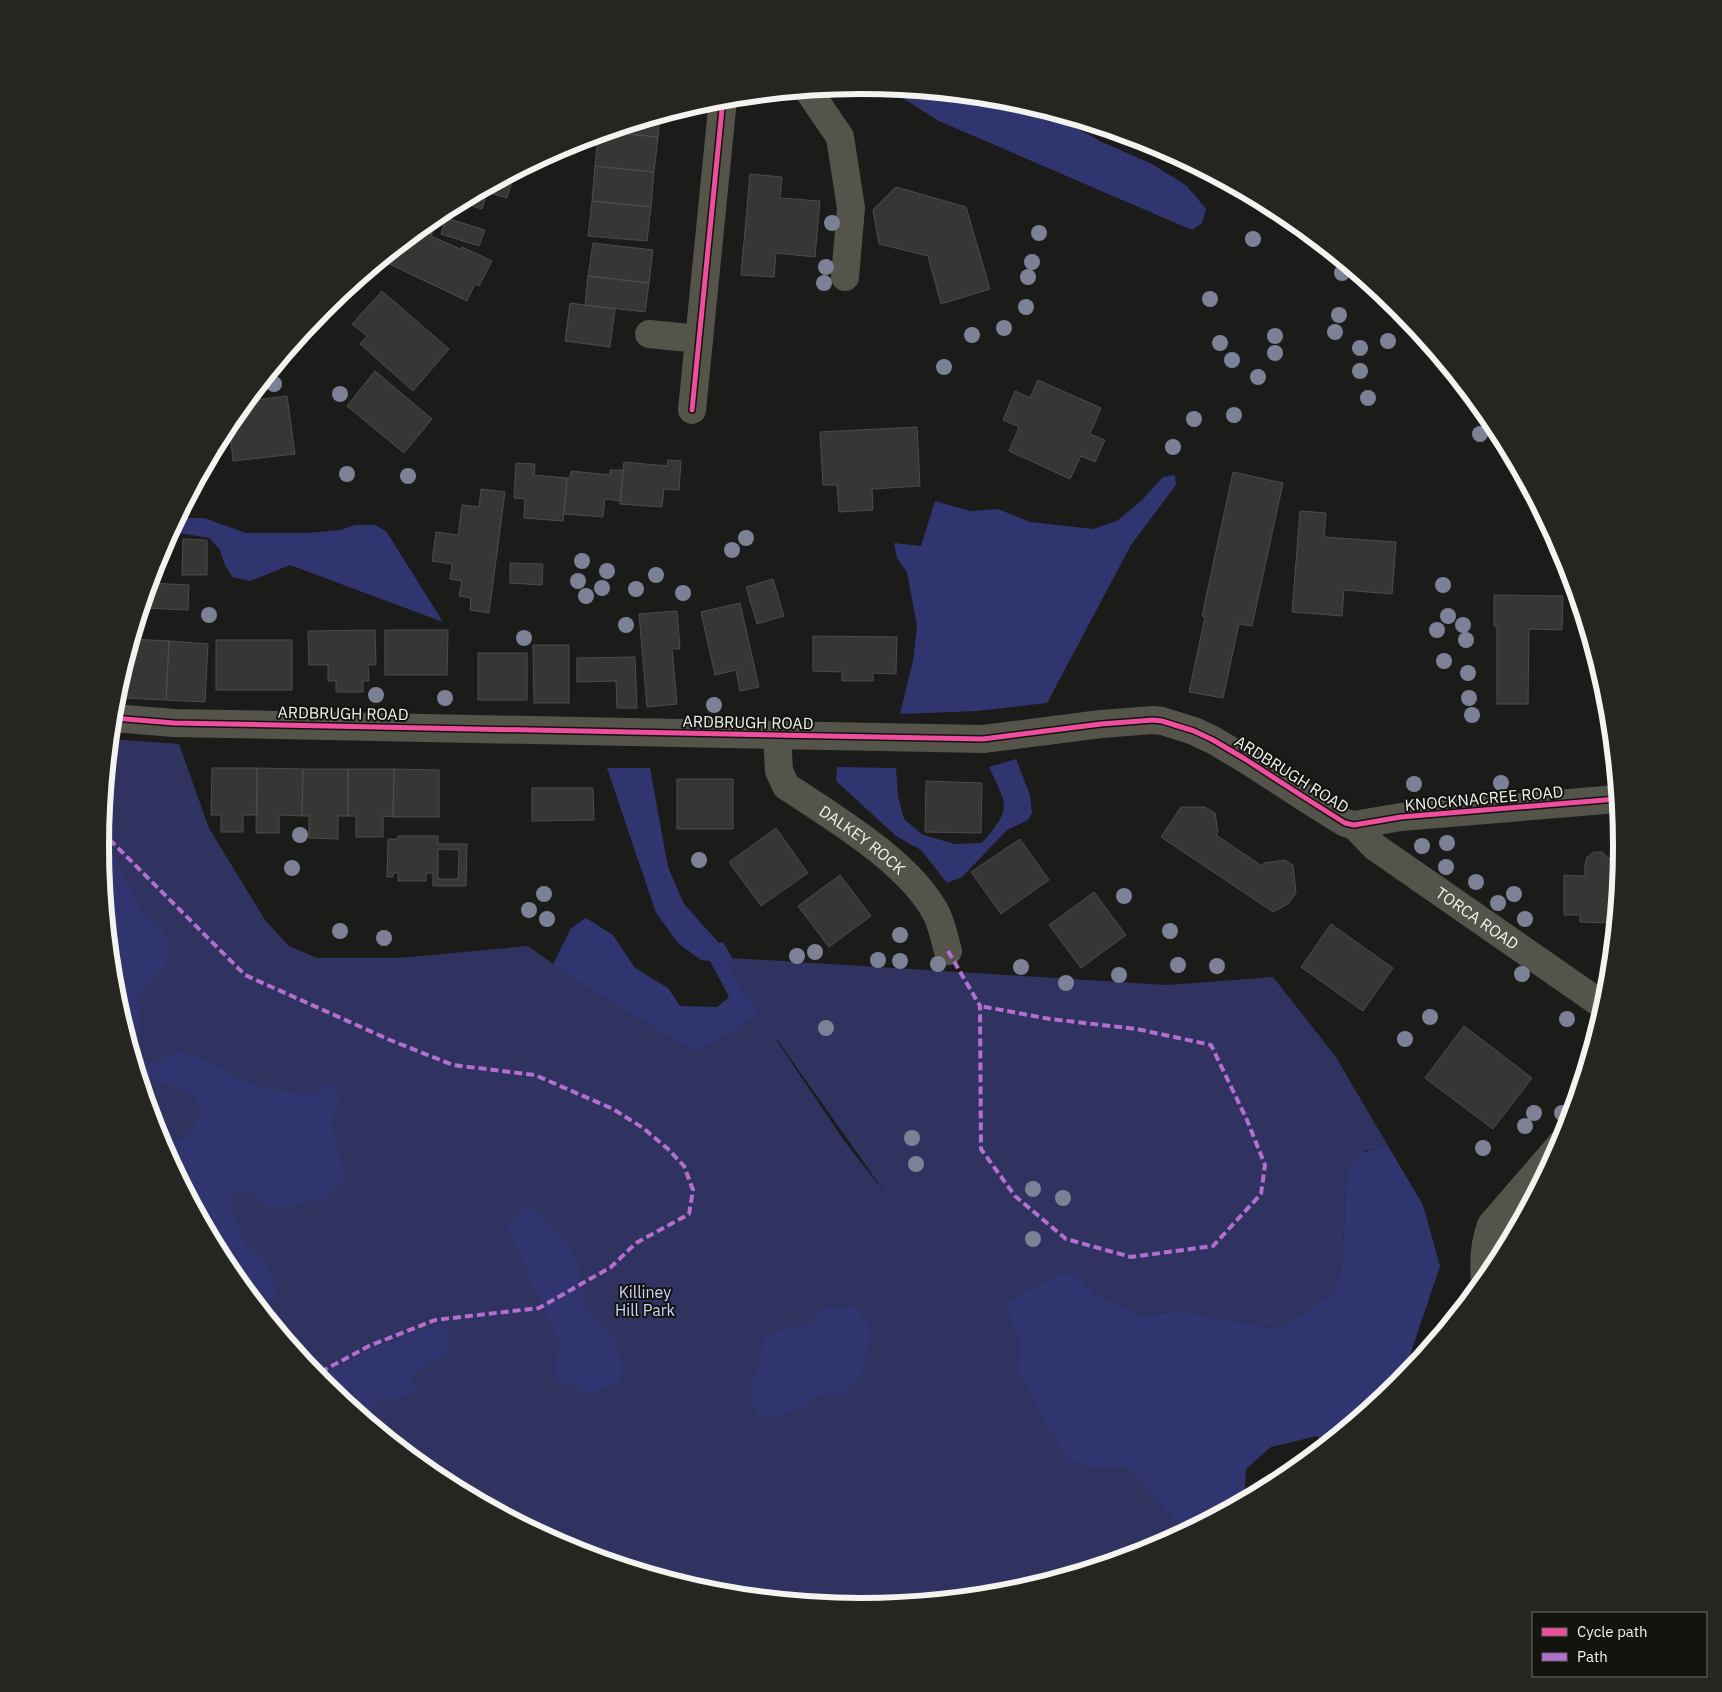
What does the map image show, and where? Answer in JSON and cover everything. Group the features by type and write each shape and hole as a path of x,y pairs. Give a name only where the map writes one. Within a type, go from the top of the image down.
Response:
{"street":[{"path":"811,95 840,137 851,208 845,277"},
{"path":"692,410 722,107"},
{"path":"649,334 699,339"},
{"name":"ARDBRUGH ROAD","path":"120,718 174,722 983,738 1152,720 1162,721 1194,731 1213,740 1246,759 1310,802 1345,823 1354,826"},
{"name":"DALKEY ROCK","path":"777,735 779,771 786,786 884,855 913,882 937,915 948,951"},
{"name":"KNOCKNACREE ROAD","path":"1354,826 1401,818 1612,799"},
{"name":"TORCA ROAD","path":"1354,826 1375,847 1597,1001"},
{"path":"1484,1268 1486,1240 1491,1225 1542,1166"}],"green space":[{"name":"Killiney Hill Park","path":"116,739 179,744 209,828 265,920 289,946 317,958 399,958 528,946 578,982 696,1053 760,1015 729,968 732,958 1168,985 1273,977 1336,1057 1388,1146 1365,1151 1347,1172 1342,1264 1334,1291 1304,1313 1276,1329 1183,1311 1142,1315 1096,1295 1083,1280 1006,1303 1021,1347 1068,1460 1095,1470 1129,1468 1180,1527 1103,1558 1056,1573 1008,1584 910,1597 812,1597 714,1584 666,1573 573,1541 528,1521 485,1497 403,1443 365,1412 329,1378 295,1342 264,1304 210,1222 186,1179 166,1134 134,1041 123,993 115,944 110,895 109,846 110,797","holes":["775,1038 776,1038 886,1194 845,1142"]}],"shaded area":[{"path":"898,95 959,100 1008,108 1064,122 1102,142 1152,164 1187,186 1206,209 1202,223 1192,230 939,121"},
{"path":"1175,475 1176,485 1131,545 1047,703 977,711 900,714 913,661 917,626 907,572 897,558 894,543 921,546 935,501 970,511 998,509 1030,522 1093,529 1117,521 1142,500 1163,477"},
{"path":"184,518 204,518 246,533 308,533 340,530 355,525 375,525 386,531 443,622 290,565 250,581 232,577 224,563 220,550 209,538 180,533 176,535"},
{"path":"1016,759 1030,795 1032,813 1028,820 1007,830 962,877 947,883 921,850 896,836 836,781 837,767 896,768 898,797 904,819 923,835 955,844 982,843 998,822 1004,807 1000,791 989,767"},
{"path":"607,768 650,768 668,867 684,904 719,943 723,942 732,958 729,968 760,1015 696,1053 578,982 553,964 571,928 586,918 613,935 635,968 668,988 680,1006 717,1007 729,997 710,961 701,960 679,944 656,913"},
{"path":"109,846 142,911 163,931 171,953 164,968 148,981 137,998 140,1021 138,1041 135,1043 123,993 115,944 110,895"},
{"path":"177,1052 209,1061 242,1081 274,1090 312,1095 324,1086 336,1087 340,1096 332,1121 335,1145 345,1177 326,1197 291,1206 267,1206 247,1191 237,1189 230,1193 233,1213 245,1245 264,1259 277,1292 271,1301 260,1298 236,1264 186,1179 170,1143 186,1138 200,1116 197,1097 184,1089 146,1079 143,1068"},
{"path":"1388,1146 1423,1205 1440,1266 1407,1363 1393,1378 1357,1412 1321,1441 1317,1436 1271,1447 1246,1469 1244,1492 1180,1527 1129,1468 1095,1470 1068,1460 1017,1370 1021,1347 1005,1303 1063,1273 1083,1280 1096,1295 1142,1315 1183,1311 1276,1329 1304,1313 1334,1291 1342,1264 1347,1172 1359,1156 1374,1149"},
{"path":"527,1208 537,1211 571,1248 580,1272 584,1305 614,1339 623,1368 617,1384 589,1394 556,1379 556,1362 561,1342 546,1317 543,1299 531,1291 530,1276 507,1227"},
{"path":"855,1307 869,1327 870,1339 860,1381 850,1384 843,1394 821,1394 796,1410 771,1417 757,1414 750,1398 756,1370 767,1336 787,1328 812,1324 823,1308"},
{"path":"441,1323 450,1338 446,1355 427,1363 412,1375 412,1382 419,1390 400,1398 380,1399 369,1415 325,1374 373,1348"}],"building":[{"path":"660,121 658,137 621,133"},
{"path":"621,133 658,137 654,172 595,166 597,142"},
{"path":"595,166 654,172 651,207 592,201"},
{"path":"750,174 782,177 780,198 820,201 815,257 776,253 774,277 741,275"},
{"path":"513,180 507,198 489,193"},
{"path":"896,187 966,207 990,289 941,304 928,256 879,244 873,210"},
{"path":"486,194 482,209 469,205"},
{"path":"592,201 651,207 647,241 588,236"},
{"path":"447,218 485,230 479,246 441,234"},
{"path":"431,229 433,230 431,236 460,249 462,247 492,261 479,286 475,284 467,301 386,263"},
{"path":"593,243 653,250 649,283 588,276"},
{"path":"588,276 649,283 645,312 585,305"},
{"path":"382,291 449,349 413,391 360,344 367,336 352,324"},
{"path":"570,303 615,309 610,347 565,341"},
{"path":"375,371 432,419 404,453 347,406"},
{"path":"1038,380 1101,408 1090,434 1105,440 1095,462 1081,456 1070,479 1009,451 1019,427 1003,420 1015,391 1030,398"},
{"path":"287,396 295,454 233,461 231,437 256,400"},
{"path":"917,427 920,486 872,489 873,510 839,512 837,485 823,485 820,432"},
{"path":"668,460 681,461 679,490 664,489 662,507 620,504 624,462 667,466"},
{"path":"516,463 535,464 534,475 567,478 563,521 524,518 525,499 514,498"},
{"path":"610,470 623,470 621,501 605,499 603,517 564,514 567,478 570,478 571,471 610,475"},
{"path":"1233,472 1283,483 1252,626 1239,624 1223,698 1189,692 1205,617 1202,616"},
{"path":"481,489 505,492 489,613 470,610 471,598 459,596 462,581 450,579 452,564 432,561 436,532 458,535 462,505 479,507"},
{"path":"1300,511 1326,513 1324,537 1396,542 1392,594 1344,590 1342,616 1292,612"},
{"path":"183,539 207,540 207,575 182,575"},
{"path":"510,563 543,564 542,585 510,583"},
{"path":"773,579 784,616 757,624 746,587"},
{"path":"157,583 189,585 188,610 148,608"},
{"path":"1494,595 1563,596 1562,630 1529,629 1528,704 1497,704 1497,626 1494,626"},
{"path":"740,603 759,687 740,691 736,670 715,675 701,612"},
{"path":"677,611 680,649 672,649 677,704 647,707 639,614"},
{"path":"375,630 376,665 368,665 369,681 363,681 363,692 336,692 336,681 328,681 328,665 309,665 308,631"},
{"path":"385,630 448,630 447,675 385,675"},
{"path":"813,636 897,637 896,674 873,673 873,681 842,681 842,672 813,671"},
{"path":"138,639 169,641 166,700 125,698 126,687"},
{"path":"216,640 292,640 292,690 216,690"},
{"path":"169,641 208,644 205,702 166,700"},
{"path":"533,645 569,645 569,703 534,703"},
{"path":"478,653 527,653 527,700 478,700"},
{"path":"635,657 637,708 617,708 616,681 577,682 577,658"},
{"path":"212,768 257,768 257,815 243,815 243,832 221,832 221,815 211,815"},
{"path":"257,768 303,769 302,816 279,815 279,833 256,833"},
{"path":"303,769 348,769 348,816 338,816 338,839 309,838 309,816 302,816"},
{"path":"348,769 394,769 393,817 383,816 383,837 356,837 356,816 348,816"},
{"path":"394,769 439,770 439,817 393,817"},
{"path":"677,779 733,779 733,829 677,829"},
{"path":"926,781 982,783 981,833 925,832"},
{"path":"532,788 593,788 594,820 532,821"},
{"path":"1181,807 1205,807 1215,813 1218,832 1216,835 1262,866 1264,863 1285,860 1293,865 1296,893 1288,904 1273,912 1161,837"},
{"path":"776,828 808,873 761,906 729,862"},
{"path":"398,836 438,836 438,844 467,844 466,886 433,886 433,873 426,873 426,881 398,881 398,873 393,873 393,877 387,877 388,839 398,839","holes":["438,849 459,850 458,879 438,879"]},
{"path":"1020,839 1049,880 1001,914 971,872"},
{"path":"1594,852 1602,852 1609,858 1612,866 1609,923 1580,922 1580,915 1564,915 1564,875 1585,876 1587,857"},
{"path":"840,875 871,916 829,947 798,906"},
{"path":"1094,892 1126,935 1081,968 1049,925"},
{"path":"1331,924 1393,968 1363,1011 1301,967"},
{"path":"1464,1026 1532,1078 1493,1129 1425,1078"}],"marked path":[{"path":"109,839 245,975 390,1040 453,1065 535,1075 613,1109 643,1128 668,1149 684,1166 693,1190 689,1214 636,1243 611,1267 539,1308 435,1320 369,1346 322,1371"},
{"path":"948,951 980,1006 981,1149 1015,1196 1066,1239 1131,1257 1213,1246 1261,1194 1265,1165 1247,1120 1211,1045 1137,1029 1050,1019 980,1006"}],"cycle path":[{"path":"692,410 722,107"},
{"path":"120,719 174,723 983,739 1101,724 1153,720 1194,731 1213,740 1345,823 1354,825 1401,817 1612,799"}]}
